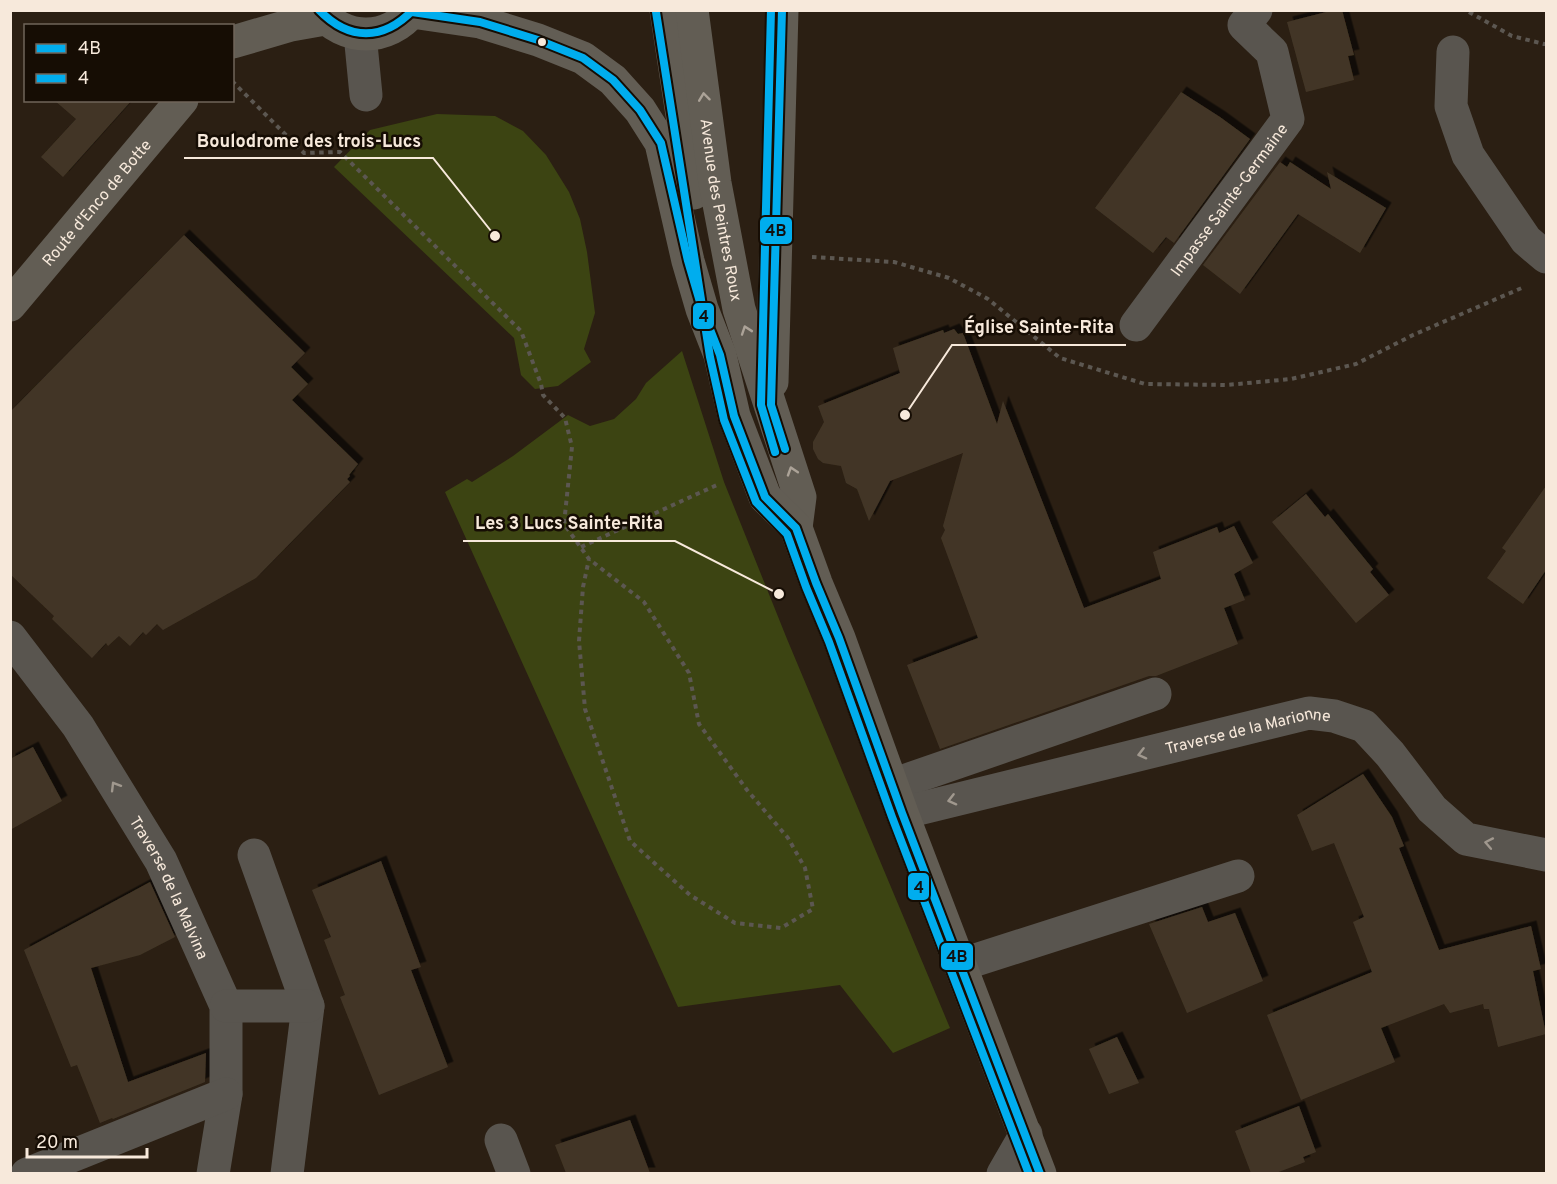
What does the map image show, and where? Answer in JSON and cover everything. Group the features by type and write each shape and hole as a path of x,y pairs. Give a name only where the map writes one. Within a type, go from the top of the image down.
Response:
{"main road":[{"path":"234,42 263,10"},
{"name":"Avenue des Peintres Roux","path":"666,10 720,355"},
{"name":"Avenue des Peintres Roux","path":"692,10 715,183 739,309 800,497 796,528"},
{"path":"734,416 771,405 782,10"},
{"path":"234,43 322,15 341,29 360,34 375,34 389,30 402,23 412,11 480,22 538,40 583,58 613,80 640,110 661,143 688,261 702,309 720,355 734,416 765,497 796,528 1040,1173"},
{"name":"Route d'Enco de Botte","path":"10,305 180,102"}],"street":[{"name":"Impasse Sainte-Germaine","path":"1136,325 1288,119 1272,52 1244,25 1256,10"},
{"path":"360,34 366,95"},
{"path":"1453,52 1451,106 1468,155 1526,240 1546,257"},
{"name":"Traverse de la Malvina","path":"10,637 78,726 161,861 226,1006 226,1094 213,1173"},
{"path":"897,799 1155,694"},
{"name":"Traverse de la Marionne","path":"897,799 1309,713 1334,716 1364,726 1390,754 1432,809 1466,839 1546,855"},
{"path":"254,855 308,1006 287,1173"},
{"path":"960,965 1238,876"},
{"path":"226,1006 308,1006"},
{"path":"27,1173 226,1094"},
{"path":"1003,1173 1026,1134"},
{"path":"501,1140 514,1173"}],"path":[{"path":"1469,10 1468,12 1512,36 1546,44"},
{"path":"234,83 304,153 340,152 521,331 543,395 565,418 572,447 564,524 589,560 645,602 689,673 699,724 747,790 788,838 805,868 813,909 781,928 735,923 690,895 630,841 585,709 579,641 583,587 589,560"},
{"path":"580,547 724,482 765,497"}],"green space":[{"path":"437,114 495,116 523,131 546,155 569,192 580,219 595,313 584,349 591,362 558,386 535,389 521,375 514,338 334,167 370,130"},
{"path":"682,351 724,482 787,639 950,1028 893,1053 840,985 678,1007 445,492 467,479 472,482 513,456 568,415 590,426 614,419 636,399 646,383"}],"building":[{"path":"1342,10 1354,55 1348,56 1354,80 1306,92 1287,22"},
{"path":"1181,92 1250,139 1174,243 1166,237 1153,253 1095,208"},
{"path":"56,102 130,102 63,177 41,157 76,119"},
{"path":"1280,162 1287,167 1290,162 1331,189 1327,172 1386,208 1360,253 1298,214 1240,294 1203,265"},
{"path":"184,235 305,353 291,367 308,384 292,400 358,464 347,479 350,482 256,578 163,630 157,624 146,635 143,632 130,646 119,636 108,646 106,643 92,658 52,619 54,616 10,574 10,412"},
{"path":"954,329 958,334 963,333 997,424 1003,401 1084,608 1161,579 1153,552 1217,527 1219,533 1234,526 1253,563 1234,574 1245,600 1224,608 1238,644 1156,676 1149,676 940,749 907,665 978,638 941,538 945,530 943,526 963,453 890,481 869,521 857,489 846,483 841,466 823,463 818,459 813,449 813,442 824,422 818,406 900,373 893,348 943,330 944,333"},
{"path":"1546,486 1546,570 1523,604 1487,578 1506,551 1502,548"},
{"path":"1306,494 1325,517 1328,514 1373,569 1370,572 1389,595 1356,623 1272,522"},
{"path":"33,747 62,801 10,830 10,759"},
{"path":"1363,774 1392,817 1404,846 1399,848 1439,950 1531,926 1541,969 1533,971 1546,1034 1498,1047 1489,1009 1484,1009 1483,1004 1450,1013 1444,1004 1381,1028 1395,1062 1301,1100 1267,1015 1372,972 1353,922 1364,917 1334,843 1312,851 1297,815"},
{"path":"381,861 421,967 411,970 448,1067 379,1095 340,997 345,995 324,940 331,937 312,890"},
{"path":"150,882 175,937 140,955 91,968 128,1082 206,1053 205,1082 100,1123 77,1065 71,1067 24,950"},
{"path":"1202,907 1208,922 1235,913 1263,981 1187,1013 1149,924"},
{"path":"1117,1037 1139,1083 1109,1094 1089,1049"},
{"path":"1299,1106 1316,1152 1303,1157 1305,1162 1276,1173 1251,1173 1235,1131"},
{"path":"630,1120 650,1173 566,1173 555,1145"}],"transit line":[{"name":"4B","path":"319,10 342,27 354,32 366,33 378,32 390,27 413,10"},
{"name":"4","path":"771,10 761,405 775,452"},
{"name":"4B","path":"782,10 771,405 785,449"},
{"name":"4B","path":"412,12 480,22 538,40 583,58 613,80 640,110 661,143 688,261 702,309 720,355 734,416 765,497 796,528 1040,1174"},
{"name":"4","path":"656,12 710,357 724,420 756,502 787,534 829,642 892,817 1029,1174"}],"place":[{"name":"Boulodrome des trois-Lucs","path":"495,236"},
{"name":"Église Sainte-Rita","path":"905,415"},
{"name":"Les 3 Lucs Sainte-Rita","path":"779,594"}]}
